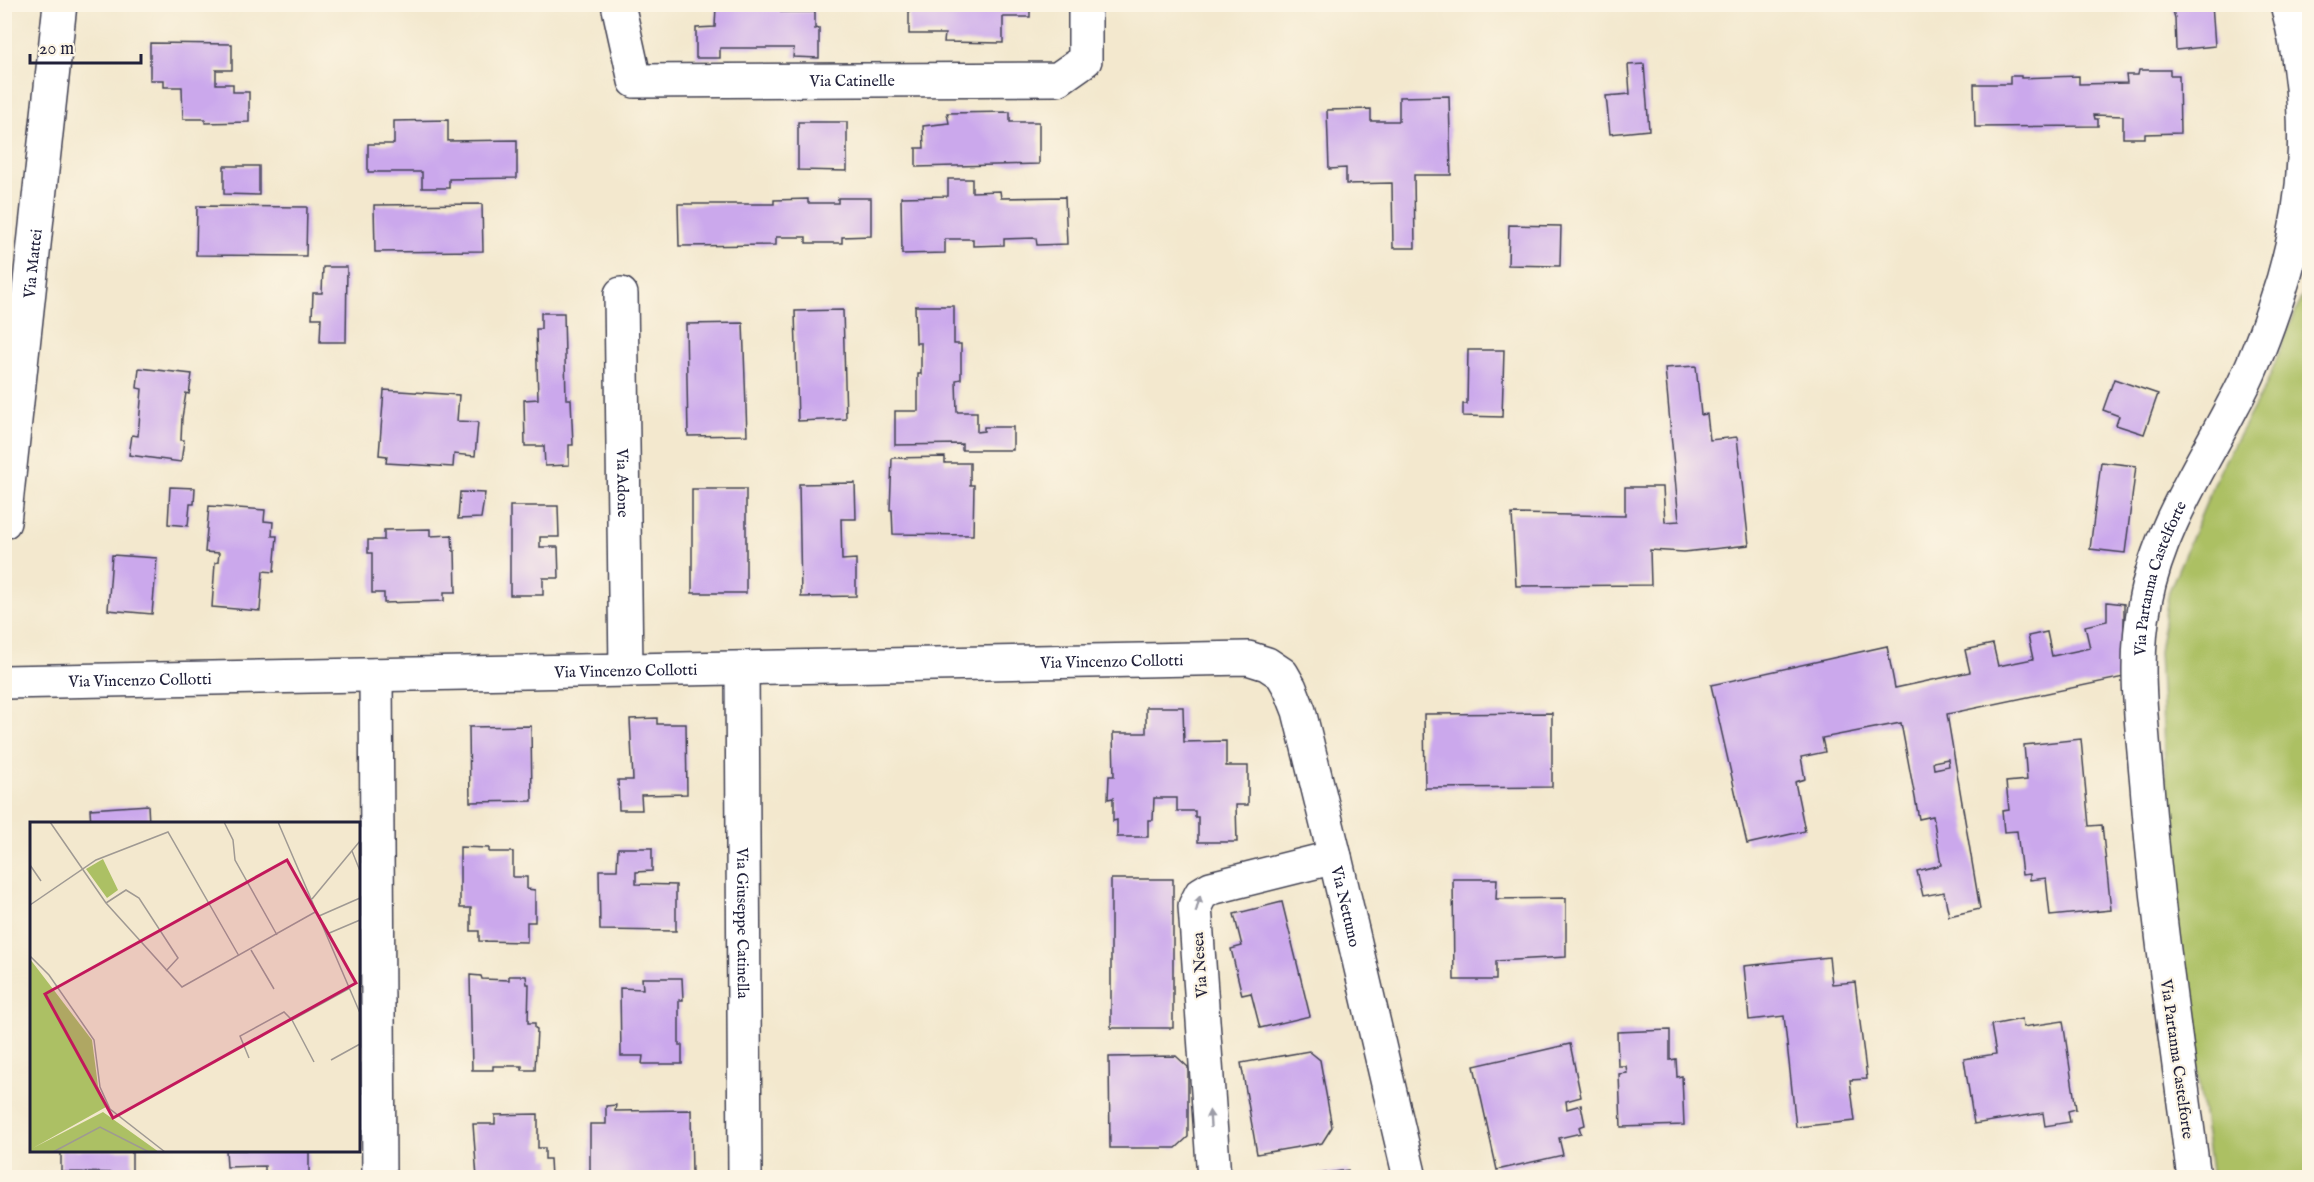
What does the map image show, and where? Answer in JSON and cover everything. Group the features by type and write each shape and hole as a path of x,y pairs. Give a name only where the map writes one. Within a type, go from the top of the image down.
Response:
{"street":[{"name":"Via Mattei","path":"4,522 7,476 60,4"},
{"name":"Via Catinelle","path":"618,4 635,81 1058,79 1085,60 1085,4"},
{"name":"Via Partanna Castelforte","path":"2194,1178 2161,939 2142,729 2139,647 2145,602 2158,555 2184,499 2237,398 2263,339 2285,277 2300,218 2308,170 2309,124 2306,77 2296,31 2287,4"},
{"name":"Via Adone","path":"621,294 626,670"},
{"name":"Via Vincenzo Collotti","path":"4,682 1248,658"},
{"name":"Via Nettuno","path":"1248,658 1267,664 1282,674 1299,711 1410,1178"},
{"name":"Via Giuseppe Catinella","path":"742,668 745,1178"},
{"path":"376,675 379,1178"},
{"name":"Via Nesea","path":"1214,1178 1195,906 1201,894 1211,888 1335,856"}],"green space":[{"path":"2309,266 2309,1177 2212,1178 2172,892 2159,652 2169,591 2220,470 2266,385 2303,293"}],"building":[{"path":"909,4 1030,4 1030,17 1003,17 1003,43 944,42 945,34 909,34"},
{"path":"2171,4 2212,4 2215,46 2176,50 2175,18"},
{"path":"757,5 781,5 781,12 815,12 815,29 819,28 819,58 793,57 794,48 720,48 720,58 696,58 696,28 715,27 716,6 740,8 757,7"},
{"path":"150,43 232,44 232,70 216,70 216,84 233,84 233,92 249,92 249,122 205,123 205,119 183,119 182,87 164,87 164,80 150,80"},
{"path":"1644,64 1649,130 1610,134 1606,96 1630,94 1628,65"},
{"path":"2139,70 2170,70 2170,75 2179,75 2180,133 2145,134 2145,138 2123,138 2123,116 2094,115 2095,119 2098,119 2098,126 1975,127 1974,84 2010,84 2010,76 2021,76 2021,78 2079,76 2079,84 2127,83 2126,75 2138,75"},
{"path":"1449,96 1451,175 1414,175 1415,248 1393,248 1392,183 1346,184 1346,168 1329,169 1327,110 1371,109 1371,121 1399,121 1399,97"},
{"path":"1010,112 1010,122 1039,122 1039,164 916,167 916,148 924,148 923,126 949,123 947,113"},
{"path":"448,120 448,141 517,140 517,178 449,179 449,188 422,188 422,172 368,172 368,144 394,144 394,121"},
{"path":"798,122 847,122 847,171 798,170"},
{"path":"224,166 259,166 259,195 224,194"},
{"path":"948,179 972,179 972,192 1000,191 1001,198 1065,197 1067,244 1037,245 1036,238 1004,239 1004,245 973,246 973,239 945,239 945,253 902,254 901,197 948,196"},
{"path":"838,198 871,198 871,236 842,237 842,243 806,243 806,237 776,237 776,245 679,246 678,204 774,204 774,200 808,199 808,203 838,203"},
{"path":"482,204 483,251 375,252 374,205"},
{"path":"197,206 307,207 306,256 196,255"},
{"path":"1509,225 1561,226 1560,266 1508,265"},
{"path":"323,267 347,267 346,342 320,342 321,318 312,318 313,293 322,293"},
{"path":"915,306 954,306 954,344 961,344 961,379 956,380 957,412 977,412 977,432 984,431 984,427 1013,427 1013,450 962,450 962,444 895,445 895,411 918,411 921,343 916,343"},
{"path":"843,310 846,419 798,421 795,311"},
{"path":"541,313 564,313 566,399 571,399 573,445 569,445 569,465 545,466 544,446 525,446 524,400 538,399 536,329 541,329"},
{"path":"743,323 747,435 688,436 686,324"},
{"path":"1468,350 1504,350 1502,417 1463,416 1463,404 1467,404"},
{"path":"1696,366 1701,415 1707,414 1710,440 1737,437 1749,545 1684,552 1650,550 1651,585 1516,586 1512,514 1625,516 1625,487 1663,487 1665,522 1679,521 1665,368"},
{"path":"139,368 192,374 182,418 181,440 184,440 181,462 129,455 132,435 138,436 142,389 137,388"},
{"path":"2114,379 2158,394 2144,434 2116,425 2119,416 2103,410"},
{"path":"384,390 459,395 457,421 478,422 475,456 454,454 453,467 386,463 387,456 379,455"},
{"path":"945,457 945,463 970,463 970,485 974,485 973,535 893,534 892,510 890,510 892,458"},
{"path":"2101,462 2136,466 2125,553 2090,549"},
{"path":"855,483 856,519 841,519 842,560 856,559 856,596 801,597 799,484"},
{"path":"170,487 195,488 194,504 190,504 188,526 168,524"},
{"path":"692,489 746,489 746,593 692,593"},
{"path":"460,492 485,493 481,518 458,519"},
{"path":"209,506 265,510 264,521 273,522 272,536 277,536 274,572 263,571 260,611 212,607 215,563 218,562 219,553 205,552"},
{"path":"510,506 558,506 559,537 540,537 540,547 558,547 559,578 543,578 543,595 510,595"},
{"path":"430,529 430,536 452,535 453,551 455,551 456,592 444,592 444,601 384,603 384,593 372,593 372,553 368,553 368,540 384,540 384,530"},
{"path":"112,555 157,558 152,614 108,610"},
{"path":"2107,602 2124,604 2124,677 1947,714 1980,909 1949,916 1944,892 1923,896 1917,871 1941,865 1933,816 1919,819 1901,723 1822,738 1825,752 1801,757 1805,779 1795,782 1805,831 1747,844 1711,685 1887,646 1895,688 1970,672 1965,650 1993,644 1998,666 2033,659 2028,636 2047,632 2052,656 2090,648 2085,626 2107,621","holes":["1948,759 1949,766 1934,769 1933,762"]},
{"path":"1146,707 1183,707 1184,742 1226,741 1226,766 1248,766 1248,805 1236,805 1237,842 1198,842 1198,817 1195,817 1195,811 1177,811 1177,798 1154,798 1153,820 1148,820 1148,837 1117,837 1117,820 1113,821 1113,798 1108,799 1109,776 1114,776 1113,733 1146,733"},
{"path":"1552,713 1552,787 1425,788 1424,714"},
{"path":"657,718 657,724 686,724 687,794 641,795 642,810 619,810 618,780 633,780 630,719"},
{"path":"531,726 532,801 470,802 469,727"},
{"path":"2081,739 2089,826 2102,825 2111,910 2050,916 2046,878 2030,880 2030,874 2022,875 2017,831 2004,832 2002,811 2009,810 2006,782 2027,780 2024,745"},
{"path":"148,805 149,822 91,822 90,809"},
{"path":"460,847 489,848 489,852 513,852 513,877 527,877 527,889 535,890 535,922 527,922 527,942 479,941 479,931 471,931 471,908 460,908"},
{"path":"618,848 652,848 652,871 636,872 636,884 676,885 676,931 600,930 599,870 617,870"},
{"path":"1111,879 1173,879 1173,1028 1111,1028"},
{"path":"1453,879 1497,879 1496,899 1566,898 1566,957 1496,961 1496,980 1454,980"},
{"path":"1282,902 1310,1016 1260,1028 1251,993 1242,995 1231,949 1242,946 1234,914"},
{"path":"1829,957 1832,984 1855,982 1867,1079 1850,1080 1855,1121 1796,1127 1784,1016 1749,1020 1744,966"},
{"path":"470,975 481,976 482,979 509,980 509,976 526,976 527,984 529,984 528,1023 535,1023 537,1029 535,1070 522,1070 522,1066 493,1066 493,1070 472,1070"},
{"path":"642,978 682,978 683,1000 679,1000 679,1045 682,1045 682,1064 642,1064 643,1056 621,1056 620,988 643,989"},
{"path":"2022,1019 2023,1027 2063,1021 2076,1109 2068,1111 2070,1122 2045,1126 2043,1113 1974,1124 1964,1059 1996,1054 1991,1025"},
{"path":"1670,1030 1670,1060 1676,1059 1677,1077 1682,1076 1684,1125 1621,1127 1619,1074 1627,1073 1626,1066 1618,1066 1617,1032"},
{"path":"1570,1044 1581,1097 1566,1101 1567,1109 1581,1105 1585,1125 1579,1127 1581,1133 1559,1138 1563,1155 1497,1170 1474,1066"},
{"path":"1309,1051 1320,1060 1332,1127 1322,1143 1257,1154 1241,1063"},
{"path":"1176,1056 1188,1067 1188,1137 1176,1148 1110,1148 1109,1057"},
{"path":"616,1105 615,1111 691,1110 692,1178 590,1177 590,1124 606,1124 606,1106"},
{"path":"538,1114 538,1148 545,1148 545,1159 550,1159 551,1178 477,1178 473,1124 495,1124 495,1115"},
{"path":"61,1152 132,1152 132,1173 61,1172"},
{"path":"226,1152 309,1152 309,1175 265,1176 265,1166 227,1167"},
{"path":"1348,1170 1349,1178 1305,1178 1305,1176"}]}
